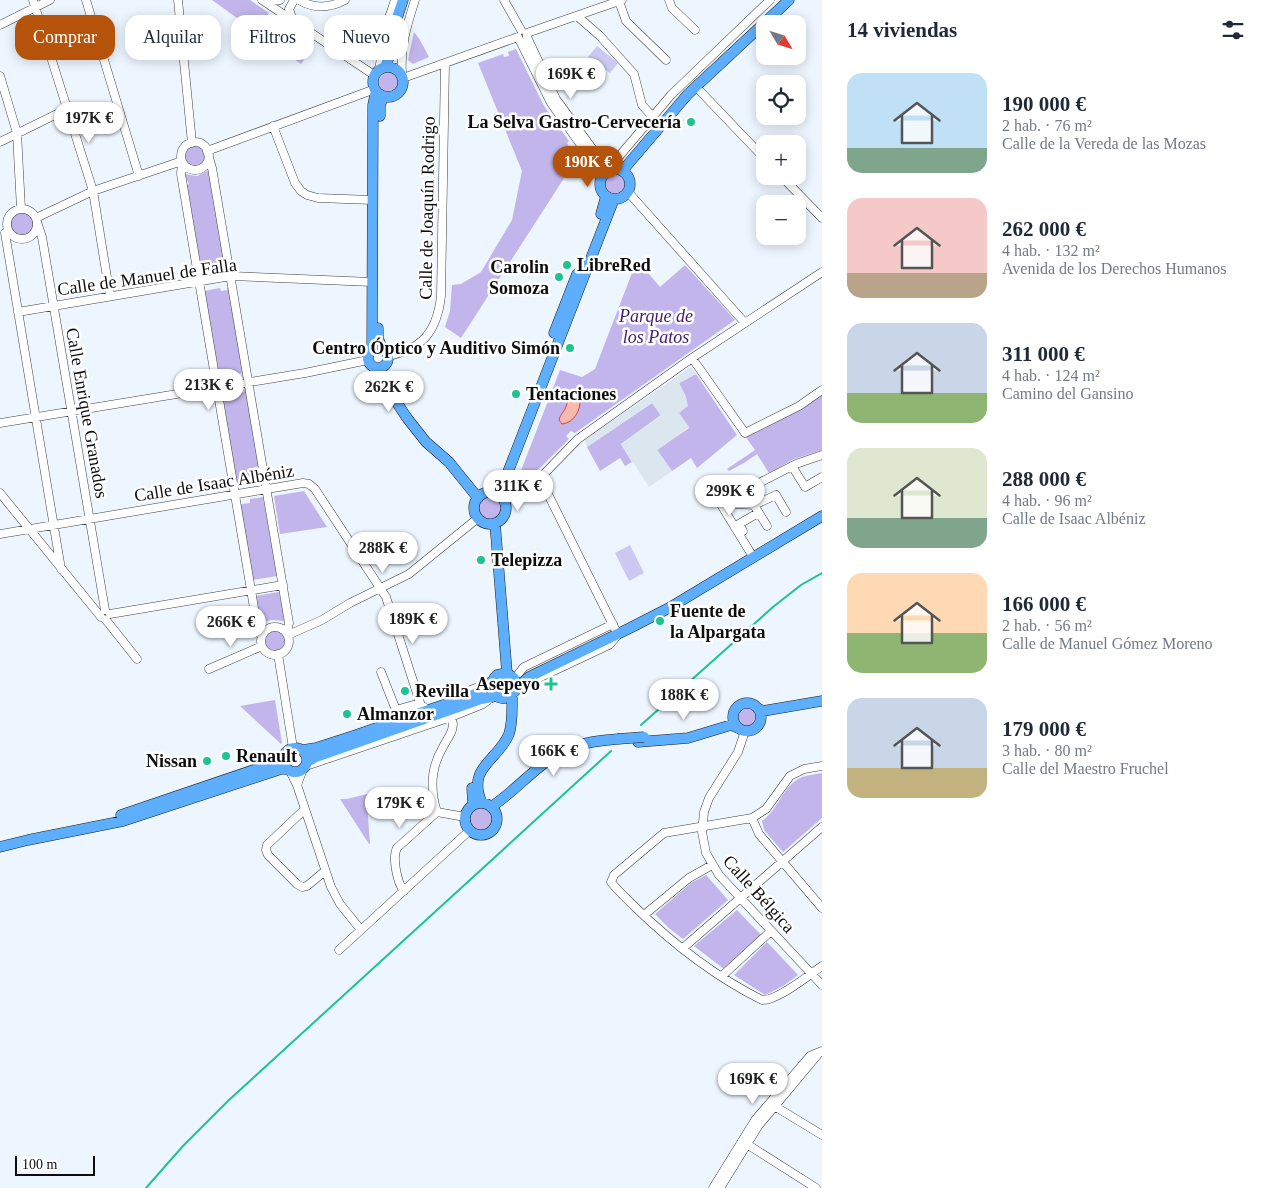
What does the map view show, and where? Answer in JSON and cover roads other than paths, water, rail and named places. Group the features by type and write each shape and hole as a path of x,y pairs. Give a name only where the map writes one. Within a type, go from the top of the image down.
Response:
{"main road":[{"path":"378,92 392,97 399,93 403,86 390,72 389,57 395,24 403,0"},
{"path":"375,365 388,362 381,351 378,338 380,106 378,92 373,82 390,72 409,0"},
{"path":"626,172 688,94 789,0"},
{"path":"782,15 798,0"},
{"path":"626,172 700,91 756,39"},
{"path":"378,92 374,105 372,282 381,351"},
{"path":"607,171 626,172 630,180 628,192 624,196 610,198 601,190 600,182 607,171"},
{"path":"492,523 478,518 474,508 491,496 601,213 610,198"},
{"path":"381,351 368,354 375,365 387,376 412,415 435,443 491,496 504,514 492,523"},
{"path":"488,685 492,690 529,677 616,628 666,603 822,509"},
{"path":"616,628 669,608 822,516"},
{"path":"492,523 508,685 507,720 499,740 475,769 472,779 485,807 497,818 495,827 488,834 478,835 469,831 465,822 467,810 485,807 548,760 576,746 595,741 688,738 731,725 741,729 754,730 767,717 822,708"},
{"path":"287,767 285,754 298,749 316,748 422,710 478,693 494,677 508,685"},
{"path":"1,844 121,815 287,767 297,772 316,757 481,700 508,685"},
{"path":"641,740 687,733 727,721 734,714 737,707 744,703 752,704 763,711 822,701"},
{"path":"759,709 761,715 760,722"},
{"path":"734,714 734,722 741,729"},
{"path":"298,749 307,755 305,766"},
{"path":"1,844 123,821 287,767"}],"street":[{"path":"0,25 34,4 50,0"},
{"path":"86,0 139,176"},
{"path":"178,0 192,143"},
{"path":"264,1 280,0"},
{"path":"291,15 289,9 294,0"},
{"path":"299,0 315,6 326,7 345,0"},
{"path":"390,72 390,18 395,0"},
{"path":"390,72 401,57 404,36 415,0"},
{"path":"504,0 556,99 607,171 652,116 685,81 770,0"},
{"path":"314,32 390,72 445,63 620,0 626,21 666,60"},
{"path":"668,0 672,8 695,30"},
{"path":"264,1 284,15"},
{"path":"34,4 93,191 110,296"},
{"path":"577,16 600,36 634,74 642,105 652,116"},
{"name":"Calle de Joaquín Rodrigo","path":"381,351 411,349 423,340 432,329 439,313 442,282 445,63"},
{"path":"0,76 17,133 21,209"},
{"path":"700,91 756,150"},
{"path":"208,152 273,126 378,92"},
{"path":"0,142 67,109"},
{"path":"273,126 295,183 301,191 318,198 372,200"},
{"path":"262,636 258,632 181,174 182,152 184,148 192,143 203,145 208,152 212,168 289,623 288,645 284,651 278,654 268,653 262,646 262,636 267,630 274,627 282,628 288,634"},
{"path":"182,161 191,169 199,169 206,164 208,152"},
{"path":"36,220 93,191 182,161"},
{"path":"790,185 822,218"},
{"path":"628,192 745,323"},
{"path":"4,233 19,239 29,238 35,231 36,220 30,211 21,209 8,217 4,233 61,569"},
{"name":"Calle Enrique Granados","path":"36,220 42,237 105,615"},
{"path":"491,496 540,478 578,439 692,358 822,272"},
{"name":"Calle de Manuel de Falla","path":"18,312 230,276 372,282"},
{"path":"692,358 745,433 799,406 822,390"},
{"path":"0,423 248,382 375,365"},
{"path":"720,503 792,466 822,455"},
{"path":"792,466 804,487 822,477"},
{"path":"540,478 616,628"},
{"name":"Calle de Isaac Albéniz","path":"0,534 303,483 309,484 315,488 386,597 422,710"},
{"path":"0,493 91,605 105,615 137,659"},
{"path":"745,534 739,524 776,495 786,512"},
{"path":"720,503 756,509 767,526"},
{"path":"720,503 750,552"},
{"path":"288,634 322,620 350,603 409,574 478,518"},
{"path":"105,615 282,585"},
{"path":"91,605 98,604 103,598"},
{"path":"208,669 262,646"},
{"path":"278,654 298,749"},
{"path":"382,672 396,710 413,705 422,710"},
{"path":"298,785 305,766 483,704 508,685"},
{"path":"437,812 432,792 433,778 436,762 452,730 453,724 450,717"},
{"name":"Calle Bélgica","path":"741,729 738,752 706,805 702,827 704,845 712,865 822,985"},
{"path":"822,766 804,769 790,776 766,809 752,818 664,833 612,878 611,882 663,933 722,976 765,1001 790,988 822,966"},
{"path":"287,767 298,785 325,872 340,904 361,930"},
{"path":"305,809 267,845 266,850 268,855 302,887 307,886 325,872"},
{"path":"437,812 465,817"},
{"path":"404,891 398,881 395,850 437,812"},
{"path":"752,818 759,834 822,908"},
{"path":"683,948 822,827"},
{"path":"339,950 469,831"},
{"path":"644,915 689,878 712,865"},
{"path":"722,976 771,931"},
{"path":"720,1188 755,1120 821,1052"},
{"path":"774,1102 822,1129"},
{"path":"774,1102 822,1135"},
{"path":"713,1188 742,1145"},
{"path":"742,1145 806,1188"},
{"path":"742,1145 816,1188"}],"railway":[{"path":"641,725 773,607 801,585 822,573"},
{"path":"146,1188 183,1146 229,1100 611,751"}],"place":[{"name":"La Selva Gastro-Cervecería","path":"691,122"},
{"name":"LibreRed","path":"567,265"},
{"name":"Carolin Somoza","path":"559,277"},
{"name":"Centro Óptico y Auditivo Simón","path":"570,348"},
{"name":"Tentaciones","path":"516,394"},
{"name":"Telepizza","path":"481,560"},
{"name":"Fuente de la Alpargata","path":"660,621"},
{"name":"Asepeyo","path":"551,684"},
{"name":"Revilla","path":"405,691"},
{"name":"Almanzor","path":"347,714"},
{"name":"Renault","path":"226,756"},
{"name":"Nissan","path":"207,761"}],"park label":[{"name":"Parque de los Patos","path":"656,326"}]}
